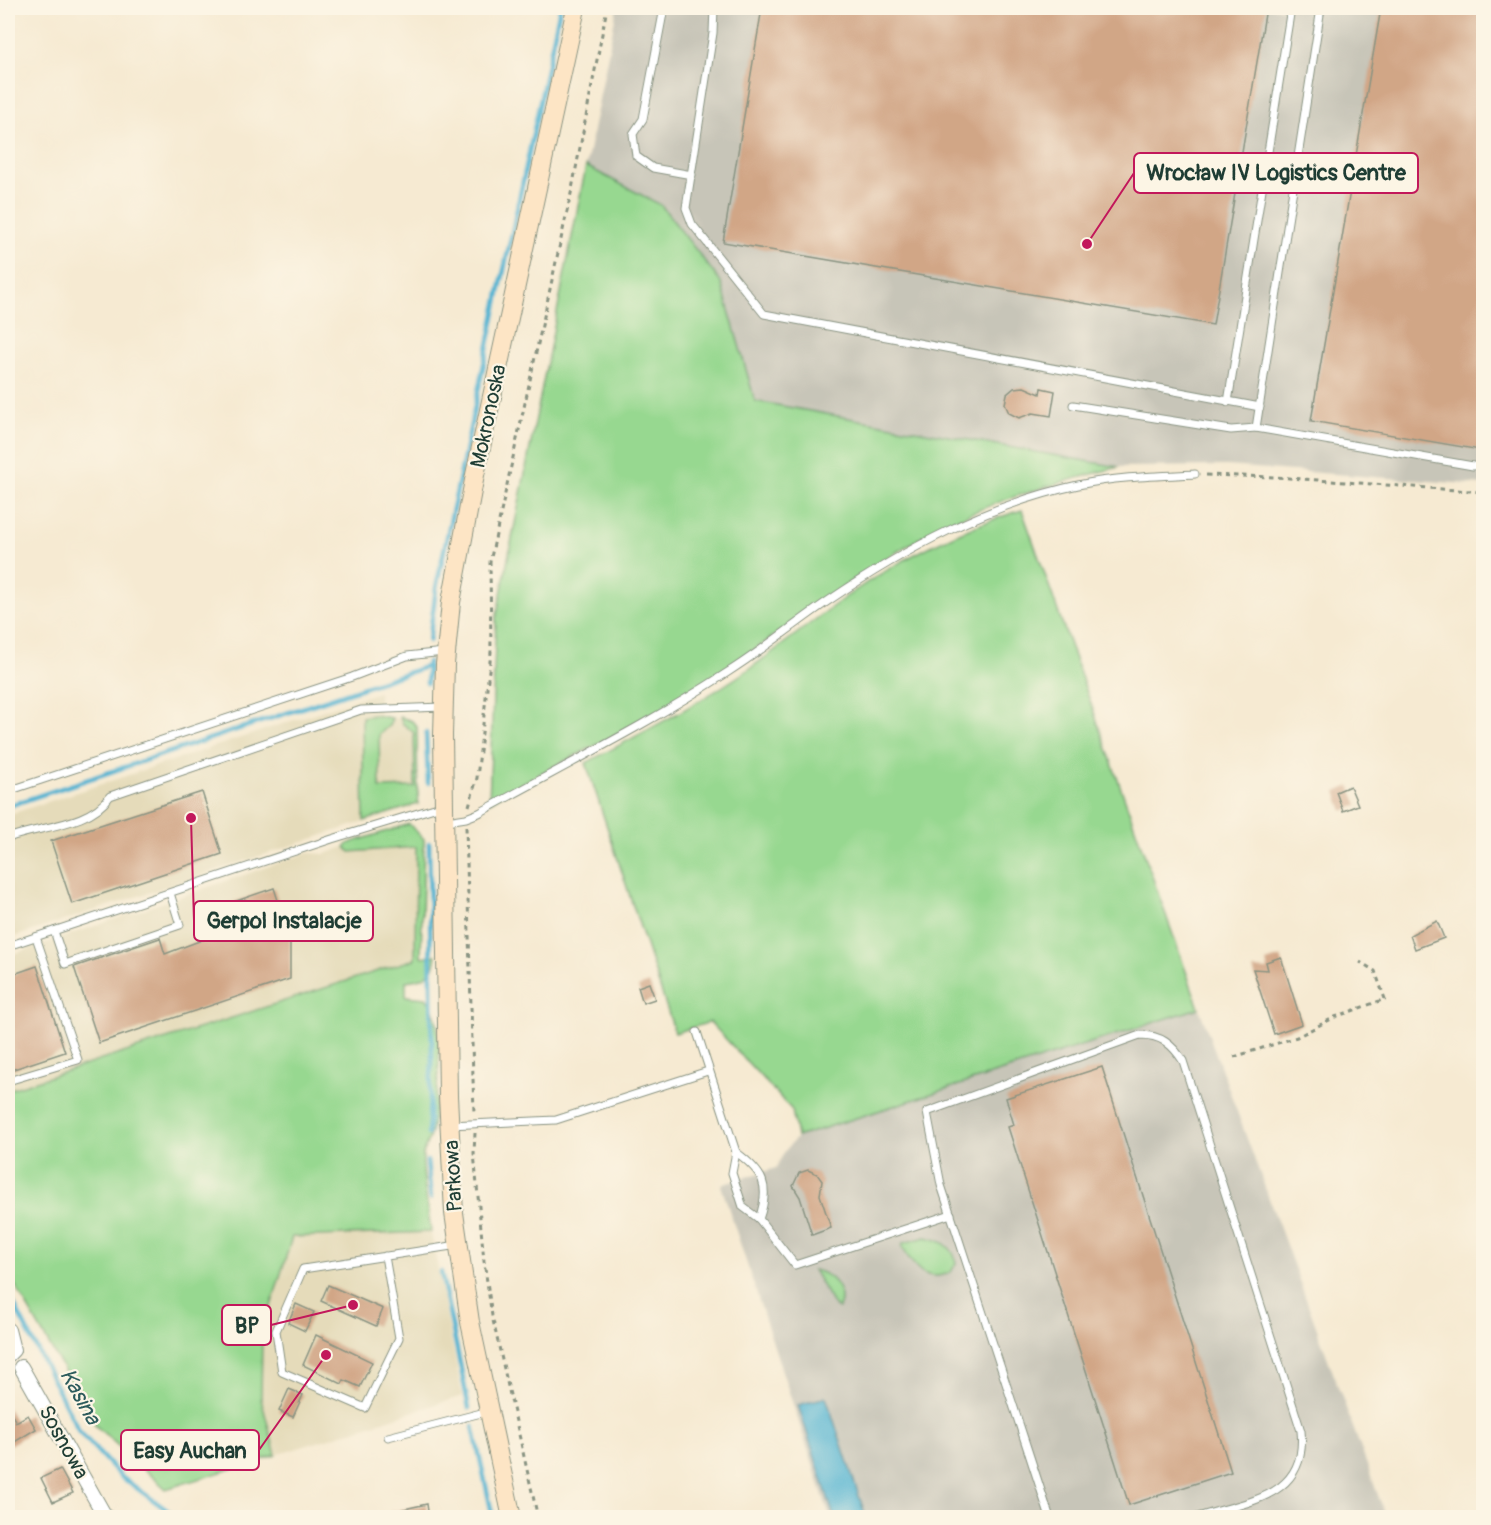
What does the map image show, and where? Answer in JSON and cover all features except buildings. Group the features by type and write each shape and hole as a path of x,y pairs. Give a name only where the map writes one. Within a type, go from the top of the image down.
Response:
{"main road":[{"name":"Mokronoska","path":"444,818 443,707 452,602 475,475 576,8"},
{"name":"Parkowa","path":"444,818 450,1125 458,1245 489,1411 512,1518"}],"street":[{"path":"8,1330 10,1353"},
{"name":"Sosnowa","path":"21,1368 106,1518"}],"lane":[{"path":"664,8 644,119 633,134 636,156 653,168 692,175"},
{"path":"714,8 686,208 688,216 764,314 1260,407"},
{"path":"1228,402 1291,8"},
{"path":"1256,428 1321,8"},
{"path":"1073,405 1231,430 1256,428 1473,466"},
{"path":"8,946 170,893 444,818 466,818 692,695 892,560 944,532 1032,496 1079,485 1133,477 1195,474"},
{"path":"8,790 352,677 407,656 446,652"},
{"path":"8,837 31,829 50,827 100,810 110,796 361,710 443,707"},
{"path":"54,931 65,964 180,925 170,893"},
{"path":"8,1082 78,1060 36,937"},
{"path":"698,1032 708,1071 736,1152 732,1173 743,1207 759,1219 795,1265 951,1214"},
{"path":"1050,1518 941,1185 927,1112 1140,1035 1154,1035 1175,1048 1183,1061 1301,1431 1303,1447 1300,1462 1292,1478 1279,1490 1195,1518"},
{"path":"450,1125 556,1120 708,1071"},
{"path":"736,1152 758,1169 767,1197 759,1219"},
{"path":"385,1256 399,1338 365,1408 282,1372 276,1331 303,1269 385,1256 458,1245"},
{"path":"388,1437 489,1411"}],"path":[{"path":"474,1110 466,818 477,778 491,652 490,562 572,189 607,8"},
{"path":"1195,474 1275,477 1484,492"},
{"path":"1234,1057 1297,1037 1335,1017 1385,999 1375,971 1360,962"},
{"path":"475,1135 474,1153 484,1261 492,1316 538,1518"}],"shaded area":[{"path":"617,8 1483,8 1483,485 1227,466 1119,467 754,401 721,282 661,205 586,166"},
{"path":"379,692 380,718 407,718 417,727 418,804 8,939 8,815"},
{"path":"345,847 351,852 416,847 415,959 8,1090 8,956 307,853 325,854"},
{"path":"1199,1008 1386,1517 830,1517 721,1185 776,1168 785,1151 797,1137"},
{"path":"431,1232 462,1396 276,1455 261,1399 262,1336 292,1237"}],"green space":[{"path":"586,166 661,205 721,282 755,401 1119,467 1014,497 939,528 855,579 738,662 678,701 489,802 496,619"},
{"path":"1022,510 1199,1008 797,1137 792,1110 710,1022 675,1033 586,763 670,718 732,681 847,596 888,569 953,536"},
{"path":"374,715 392,718 389,726 379,734 380,788 415,787 414,733 402,723 400,717 412,721 417,727 418,804 364,821 362,717"},
{"path":"409,824 424,839 421,957 436,955 433,968 427,975 406,981 406,996 426,998 433,1009 439,1041 434,1114 423,1154 424,1182 431,1232 292,1237 262,1336 261,1399 276,1455 166,1489 96,1426 8,1273 8,1090 415,959 416,847 350,852 345,847 350,843"},
{"path":"926,1237 942,1242 953,1252 956,1263 951,1272 942,1275 928,1275 911,1261 902,1247 903,1243"},
{"path":"813,1270 825,1274 835,1283 841,1295 839,1308 834,1306"}],"water":[{"path":"826,1397 866,1517 834,1517 798,1405"}],"waterway":[{"path":"429,641 436,588 560,8"},
{"path":"8,806 428,666 428,662"},
{"path":"427,683 428,666"},
{"path":"426,733 428,783"},
{"path":"428,1134 432,1057 429,843"},
{"path":"427,1161 431,1198"},
{"path":"441,1272 469,1408"},
{"name":"Kasina","path":"8,1293 79,1431 120,1476 178,1518"},
{"path":"473,1426 493,1518"}],"place":[{"name":"Wrocław IV Logistics Centre","path":"1087,244"},
{"name":"Gerpol Instalacje","path":"191,818"},
{"name":"BP","path":"353,1305"},
{"name":"Easy Auchan","path":"326,1355"}]}
